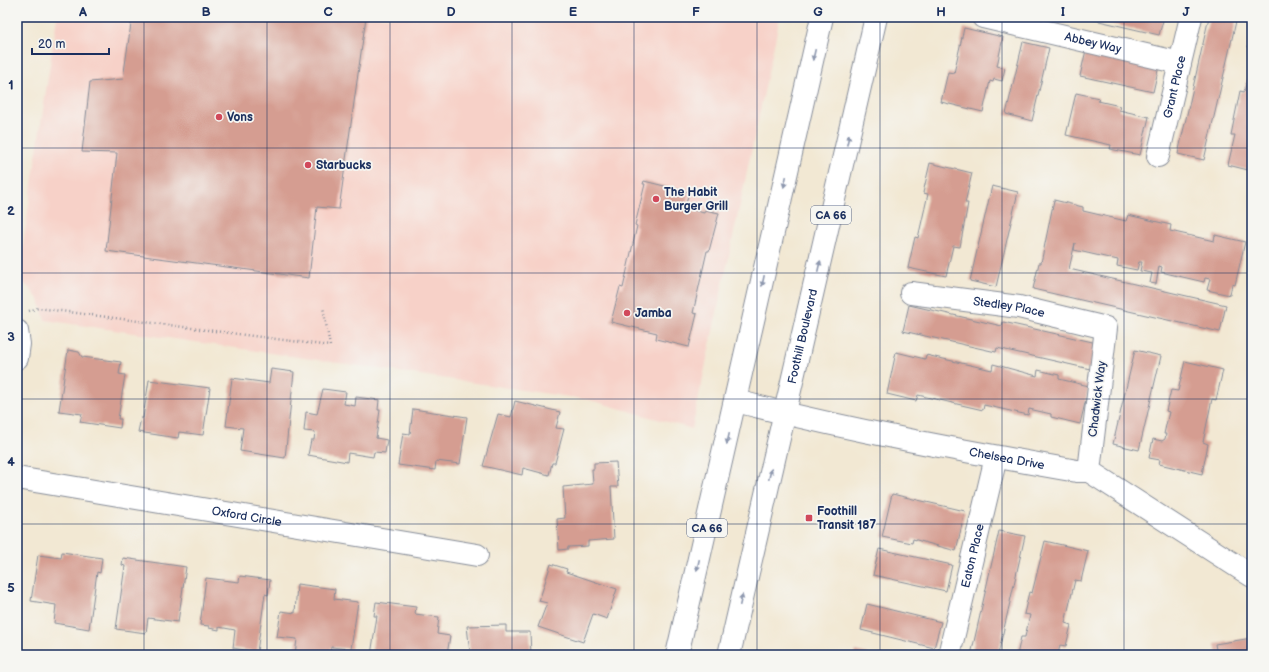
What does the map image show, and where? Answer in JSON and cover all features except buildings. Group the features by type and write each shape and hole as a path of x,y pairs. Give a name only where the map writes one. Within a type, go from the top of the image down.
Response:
{"street":[{"name":"CA 66","path":"677,655 736,401 822,17"},
{"name":"Foothill Boulevard","path":"729,655 876,17"},
{"name":"Abbey Way","path":"983,17 1180,63"},
{"name":"Grant Place","path":"1158,156 1191,17"},
{"name":"Stedley Place","path":"911,293 1019,307 1106,328"},
{"name":"Chadwick Way","path":"1088,470 1106,328"},
{"path":"17,332 19,344 17,358"},
{"name":"Chelsea Drive","path":"736,401 784,413 996,457 1077,471 1088,470"},
{"name":"Eaton Place","path":"949,655 996,457"},
{"path":"1088,470 1252,576"},
{"name":"Oxford Circle","path":"17,478 478,555"}],"path":[{"path":"38,308 330,346 323,307"}],"shaded area":[{"path":"57,17 780,17 692,429 590,400 45,320 39,300 18,278"}],"place":[{"name":"Vons","path":"219,117"},
{"name":"Starbucks","path":"308,165"},
{"name":"The Habit Burger Grill","path":"656,199"},
{"name":"Jamba","path":"627,313"},
{"name":"Foothill Transit 187","path":"809,518"}]}
